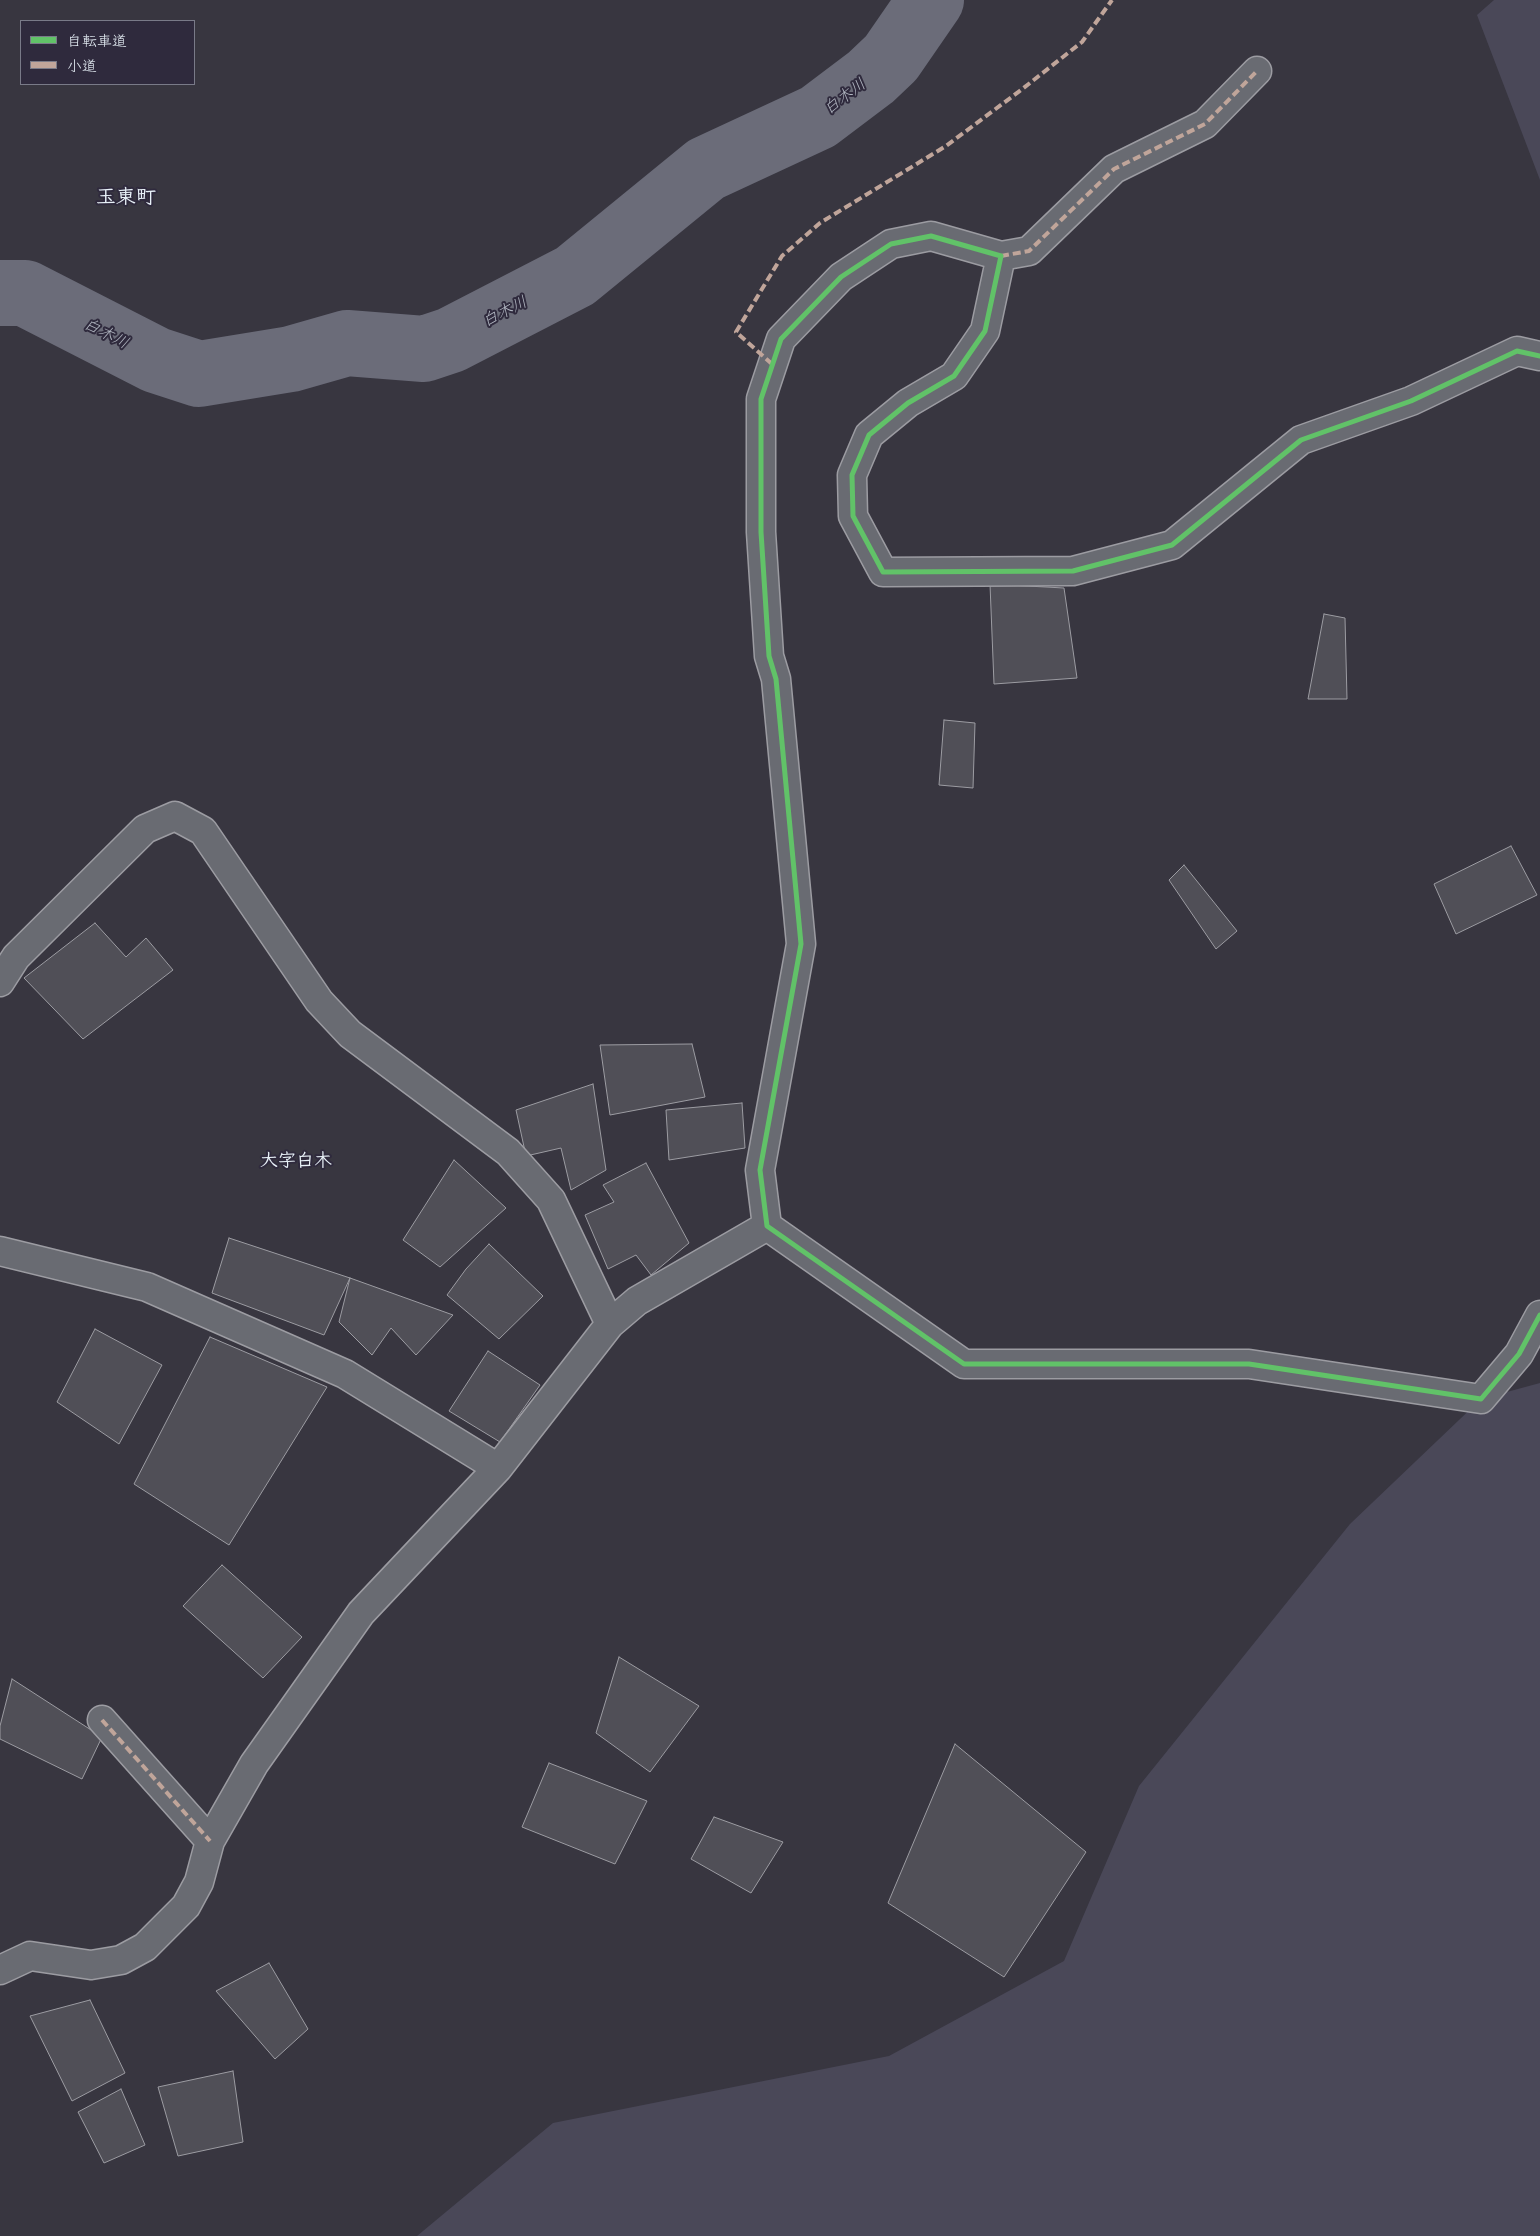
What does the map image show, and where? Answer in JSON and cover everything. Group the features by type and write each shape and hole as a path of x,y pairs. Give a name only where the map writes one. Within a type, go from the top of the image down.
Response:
{"street":[{"path":"1257,71 1205,124 1114,169 1029,251 1001,256 931,236 891,244 841,277 781,339 761,399 762,532 769,656 776,678 800,944 760,1170 767,1226 964,1364 1249,1364 1480,1399 1519,1354 1540,1315"},
{"path":"1001,256 985,331 954,376 908,403 869,436 852,475 853,516 884,572 1073,571 1172,545 1301,440 1411,401 1517,351 1540,356"},
{"path":"0,982 16,957 145,829 175,816 196,827 203,831 319,1001 350,1034 508,1152 551,1200 610,1324"},
{"path":"0,1970 30,1956 91,1966 121,1960 145,1946 186,1906 200,1882 210,1841 254,1764 361,1613 498,1468 610,1324 637,1301 767,1226"},
{"path":"0,1251 147,1288 345,1374 498,1468"},
{"path":"102,1720 210,1841"}],"shaded area":[{"path":"1494,0 1540,0 1540,180 1477,15"},
{"path":"1540,1383 1540,2236 417,2236 553,2123 889,2056 1064,1961 1139,1786 1350,1524 1481,1399"}],"building":[{"path":"990,584 1064,588 1077,678 994,684"},
{"path":"1324,614 1345,618 1347,699 1308,699"},
{"path":"944,720 975,723 973,788 939,785"},
{"path":"1511,846 1537,895 1456,934 1434,884"},
{"path":"1184,865 1237,931 1216,949 1169,880"},
{"path":"95,923 126,957 146,938 173,970 83,1039 24,978"},
{"path":"692,1044 705,1097 610,1115 600,1045"},
{"path":"593,1084 606,1170 571,1190 561,1148 526,1156 516,1110"},
{"path":"742,1103 745,1148 669,1160 666,1110"},
{"path":"454,1160 506,1208 440,1267 403,1240"},
{"path":"646,1163 689,1243 651,1275 636,1255 608,1269 585,1215 614,1202 603,1185"},
{"path":"229,1238 350,1278 324,1335 212,1293"},
{"path":"489,1244 543,1296 499,1339 447,1295 466,1269"},
{"path":"350,1278 453,1315 416,1355 391,1328 372,1355 339,1322"},
{"path":"95,1329 162,1365 119,1444 57,1402"},
{"path":"210,1337 327,1387 229,1545 134,1484"},
{"path":"488,1351 540,1385 500,1442 449,1411"},
{"path":"222,1565 302,1637 263,1678 183,1606"},
{"path":"619,1657 699,1706 650,1772 596,1733"},
{"path":"12,1679 102,1737 82,1779 0,1739 0,1726"},
{"path":"955,1744 1086,1852 1004,1977 888,1903"},
{"path":"549,1763 647,1801 615,1864 522,1827"},
{"path":"714,1817 783,1842 751,1893 691,1859"},
{"path":"269,1963 308,2029 275,2059 216,1991"},
{"path":"90,2000 125,2073 72,2101 30,2016"},
{"path":"233,2071 243,2142 178,2156 158,2087"},
{"path":"121,2089 145,2145 104,2163 78,2112"}],"waterway":[{"name":"白木川","path":"0,293 25,293 156,360 199,374 291,359 347,343 424,349 451,340 575,276 706,169 818,117 871,77 891,58 931,0"}],"marked path":[{"path":"772,364 736,332 782,256 820,223 946,146 1021,90 1082,42 1112,0"},
{"path":"1001,256 1029,251 1114,169 1205,124 1257,71"},
{"path":"102,1720 210,1841"}],"cycle path":[{"path":"1540,356 1517,351 1411,401 1301,440 1172,545 1073,571 883,572 853,516 852,475 869,435 908,403 954,376 985,331 1001,256 931,236 891,244 841,277 781,339 761,399 761,532 769,656 776,679 801,944 760,1170 767,1226 964,1364 1249,1364 1481,1399 1519,1354 1540,1315"}],"district":[{"name":"玉東町","path":"126,198"},
{"name":"大字白木","path":"296,1161"}]}
